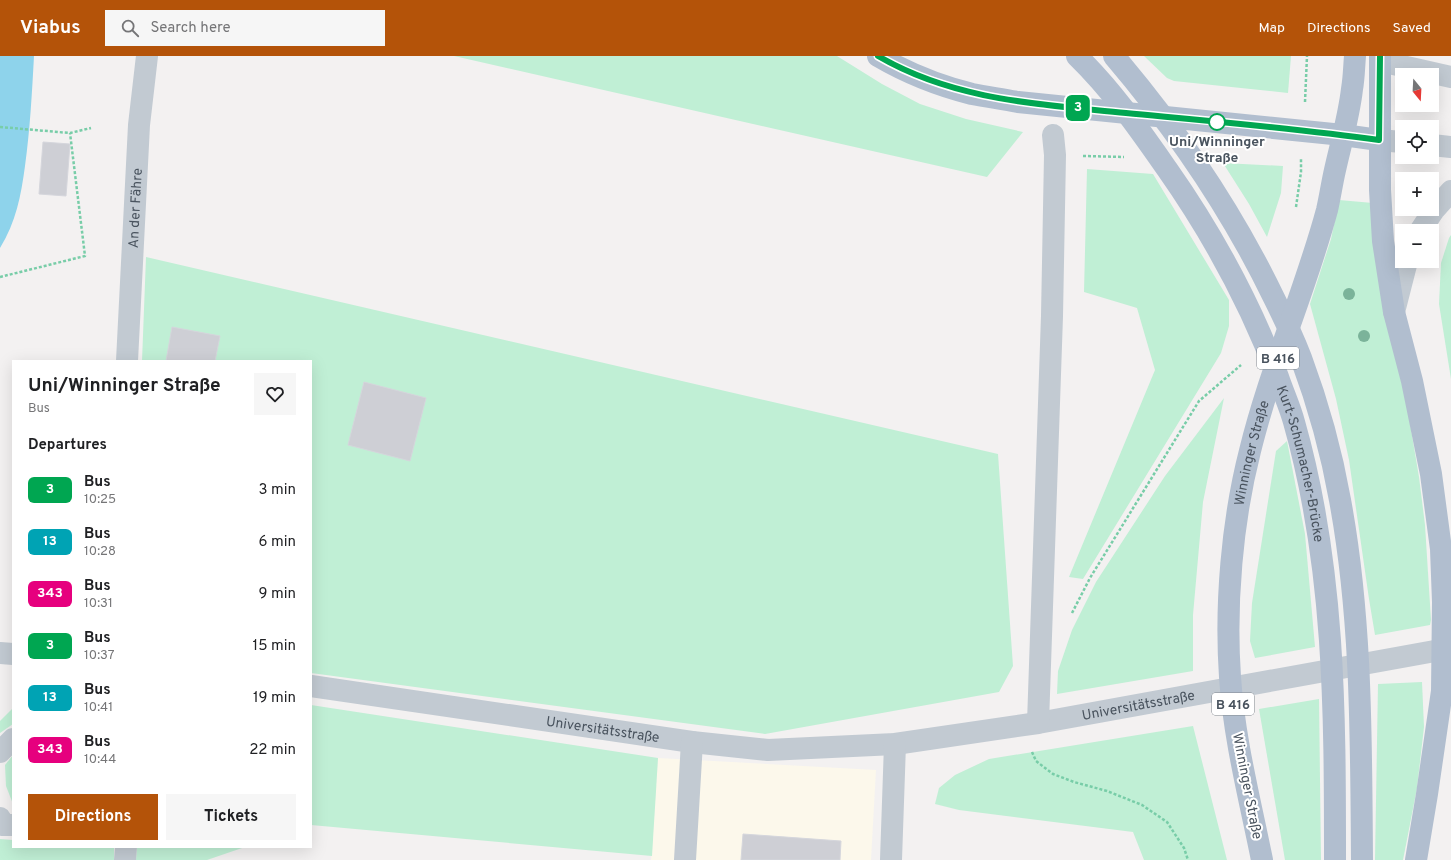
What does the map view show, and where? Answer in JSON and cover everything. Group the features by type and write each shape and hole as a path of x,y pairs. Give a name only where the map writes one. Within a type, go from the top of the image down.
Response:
{"main road":[{"path":"878,56 894,65 926,79 973,94 1018,102 1343,135 1379,140"},
{"name":"Kurt-Schumacher-Brücke","path":"1077,56 1120,104 1182,191 1204,227 1235,281 1265,342 1293,420 1307,474 1318,531 1326,591 1332,676 1335,763 1335,860"},
{"name":"Kurt-Schumacher-Brücke","path":"1114,56 1148,96 1191,156 1228,212 1263,276 1292,335 1322,424 1342,513 1357,638 1362,766 1362,860"},
{"name":"Winninger Straße","path":"1262,860 1241,755 1230,677 1228,642 1233,546 1240,500 1250,452 1266,394 1327,210 1352,89 1355,56"},
{"path":"1374,58 1383,241 1394,312 1412,381 1431,474 1441,549 1444,602 1442,691 1416,860"}],"street":[{"name":"An der Fähre","path":"127,360 139,125 147,56"},
{"path":"1374,58 1451,77"},
{"path":"1038,723 1052,316 1055,155 1054,135"},
{"path":"1379,140 1395,141"},
{"path":"1439,146 1451,147"},
{"path":"1425,224 1434,210 1451,191"},
{"path":"1394,312 1405,268"},
{"name":"Universitätsstraße","path":"312,686 692,742 768,750 896,744 1038,723 1451,648"},
{"path":"0,652 12,654"},
{"path":"0,752 12,740"},
{"path":"685,860 692,742"},
{"path":"890,860 896,744"},
{"path":"125,860 126,848"}],"path":[{"path":"1305,104 1306,56"},
{"path":"0,127 70,132 91,128"},
{"path":"0,277 85,256 70,132"},
{"path":"1301,154 1301,172"},
{"path":"1070,616 1090,578 1199,401 1244,362"},
{"path":"1030,748 1036,761 1053,774 1074,782 1108,791 1142,805 1167,822 1184,848 1188,860"}],"shaded area":[{"path":"658,758 876,770 871,860 651,860"}],"green space":[{"path":"454,56 837,56 882,84 920,104 966,119 1023,132 987,177"},
{"path":"1144,56 1291,56 1288,93 1174,81 1167,78"},
{"path":"1223,163 1283,166 1281,193 1267,237 1249,204"},
{"path":"1087,169 1153,174 1229,300 1229,326 1221,353 1083,579 1069,577 1155,370 1137,308 1084,292"},
{"path":"1339,200 1373,203 1419,477 1425,525 1431,620 1430,625 1375,635 1349,460 1336,399 1310,304 1331,239"},
{"path":"1451,235 1451,379 1439,304 1441,263"},
{"path":"146,257 998,454 1013,666 999,692 765,734 312,673 312,360 142,360"},
{"path":"1224,398 1203,502 1193,615 1193,671 1057,694 1058,671 1072,630 1096,582 1165,476"},
{"path":"1287,441 1305,534 1315,647 1255,658 1250,641 1252,603 1276,451"},
{"path":"1422,682 1424,727 1417,788 1403,860 1375,860 1378,684"},
{"path":"1319,699 1321,860 1285,860 1259,709"},
{"path":"312,705 658,758 652,856 312,825"},
{"path":"12,709 12,725 0,733 0,721"},
{"path":"1193,726 1227,860 1144,860 1133,832 959,810 935,804 939,788 955,775 989,759"},
{"path":"12,756 12,801 6,786 5,765"},
{"path":"0,839 12,840 12,848 114,848 114,860 0,860"},
{"path":"137,848 242,848 207,860 136,860"}],"water":[{"path":"0,56 34,56 30,125 22,188 14,219 0,248"}],"building":[{"path":"43,142 70,144 66,196 39,194"},
{"path":"172,327 220,336 215,360 166,360"},
{"path":"364,382 426,398 410,461 348,445"},
{"path":"743,834 841,841 840,860 741,860"}],"bus line":[{"name":"3","path":"878,56 894,65 926,79 973,94 1018,102 1285,128 1379,140 1380,56"}],"place":[{"name":"Uni/Winninger Straße","path":"1217,122"}]}
